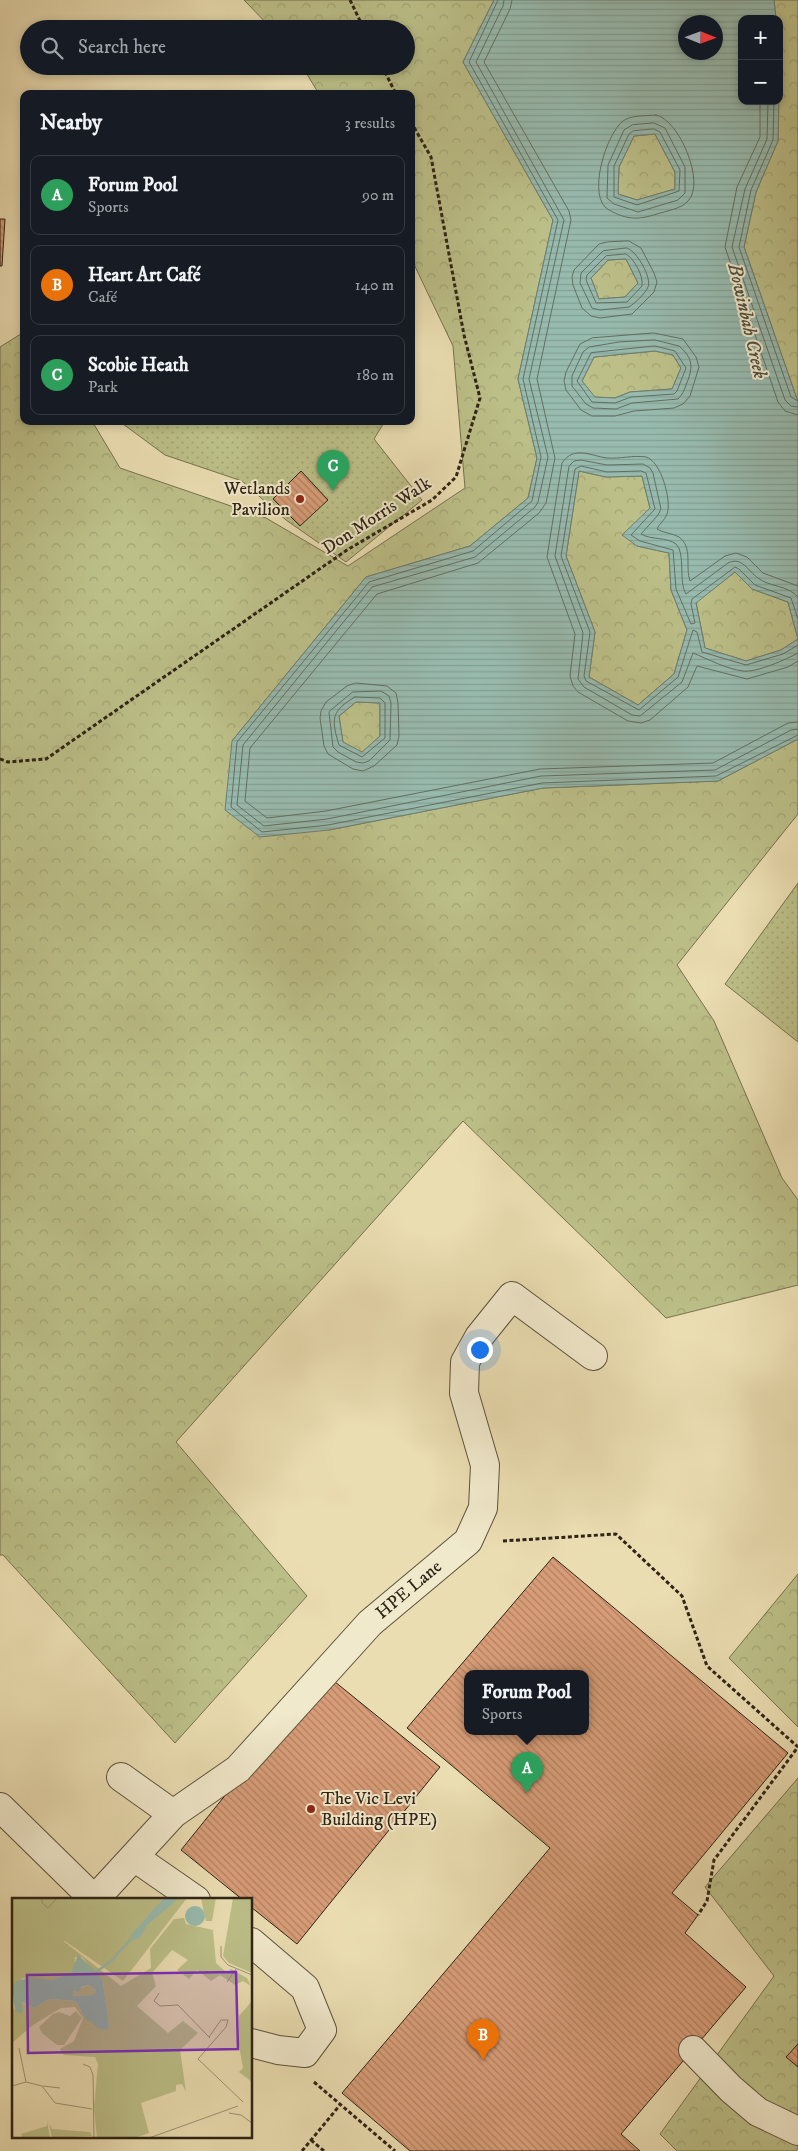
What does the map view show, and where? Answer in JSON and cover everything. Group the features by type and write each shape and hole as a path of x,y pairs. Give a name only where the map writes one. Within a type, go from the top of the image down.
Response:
{"lane":[{"name":"HPE Lane","path":"97,1898 173,1814 238,1770 370,1623 468,1540 483,1508 484,1465 464,1393 465,1362 479,1337 512,1296 593,1356"},
{"path":"121,1777 173,1814"},
{"path":"0,1807 93,1898"},
{"path":"134,1857 193,1898"},
{"path":"252,1943 305,1988 322,2030 305,2052 278,2050 252,2043"},
{"path":"693,2050 731,2089 758,2112 798,2131"}],"path":[{"path":"350,0 360,20"},
{"path":"386,75 394,90"},
{"name":"Don Morris Walk","path":"0,759 8,762 46,760 347,550 432,500 456,477 480,398 464,335 431,157 415,129"},
{"path":"494,1542 616,1534 682,1596 707,1666 798,1746 714,1860 707,1901 698,1916"},
{"path":"313,2081 395,2151"},
{"path":"302,2151 340,2105"},
{"path":"312,2140 324,2151"}],"green space":[{"path":"244,0 494,0 463,62 553,220 518,379 537,458 528,498 470,546 366,577 232,741 329,830 543,788 718,781 798,739 798,814 677,965 714,1021 782,1178 798,1200 798,1285 666,1318 463,1121 176,1442 307,1596 175,1743 3,1555 0,1555 0,347 20,334 20,425 94,425 120,468 266,518 348,566 465,488 453,346 415,266 415,90 317,90 307,75 415,75 415,20 263,20"},
{"path":"774,0 798,0 798,402 744,247 756,192 778,141 778,105 783,105 783,15 776,15"},
{"path":"655,134 675,172 675,189 637,200 618,194 619,167 634,136"},
{"path":"626,259 638,283 625,297 599,299 591,278 608,260"},
{"path":"655,351 673,355 681,368 672,389 630,392 615,398 594,397 582,381 594,357"},
{"path":"124,425 383,425 374,439 422,500 346,562 286,520 242,481 165,455"},
{"path":"579,471 606,477 642,476 650,508 637,546 669,553 671,590 687,630 674,674 638,705 589,677 595,632 566,556"},
{"path":"735,572 752,589 788,602 798,639 781,650 746,661 705,648 696,602"},
{"path":"356,702 380,703 380,736 362,753 343,743 339,716"},
{"path":"798,883 798,1042 725,984"},
{"path":"798,1574 798,1727 729,1658"},
{"path":"798,1778 798,2044 787,2057 798,2067 798,2148 796,2151 677,2151 660,2134 774,1976 705,1887"}],"water":[{"name":"Bowinbah Creek","path":"494,0 774,0 776,15 738,15 738,105 779,105 778,141 756,192 744,247 798,402 798,639 798,739 718,781 543,788 329,830 260,837 225,810 232,741 366,577 470,546 528,498 537,458 518,379 553,220 463,62","holes":["655,134 675,172 675,189 637,200 618,194 619,167 634,136","626,259 638,283 625,297 599,299 591,278 608,260","655,351 673,355 681,368 672,389 630,392 615,398 595,397 582,381 594,357","579,471 606,477 642,476 650,508 622,535 637,546 669,553 671,590 687,630 674,674 638,705 589,677 595,632 566,556","735,572 752,589 788,602 798,639 781,650 746,661 705,648 696,603","356,702 380,703 380,736 362,752 343,742 339,716"]}],"building":[{"path":"0,219 5,219 2,266 0,266"},
{"name":"Wetlands Pavilion","path":"301,471 328,500 300,526 273,499"},
{"path":"553,1557 788,1753 672,1893 698,1915 685,1933 746,1987 621,2134 640,2151 410,2151 342,2093 550,1848 407,1728"},
{"name":"The Vic Levi Building (HPE)","path":"324,1673 440,1767 297,1944 252,1908 252,1898 241,1898 181,1850"},
{"path":"798,2044 798,2067 786,2057"}],"place":[{"name":"Scobie Heath","path":"333,491"},
{"name":"Wetlands Pavilion","path":"300,499"},
{"name":"Forum Pool","path":"527,1793"},
{"name":"The Vic Levi Building (HPE)","path":"311,1809"},
{"name":"Heart Art Café","path":"483,2060"}]}
